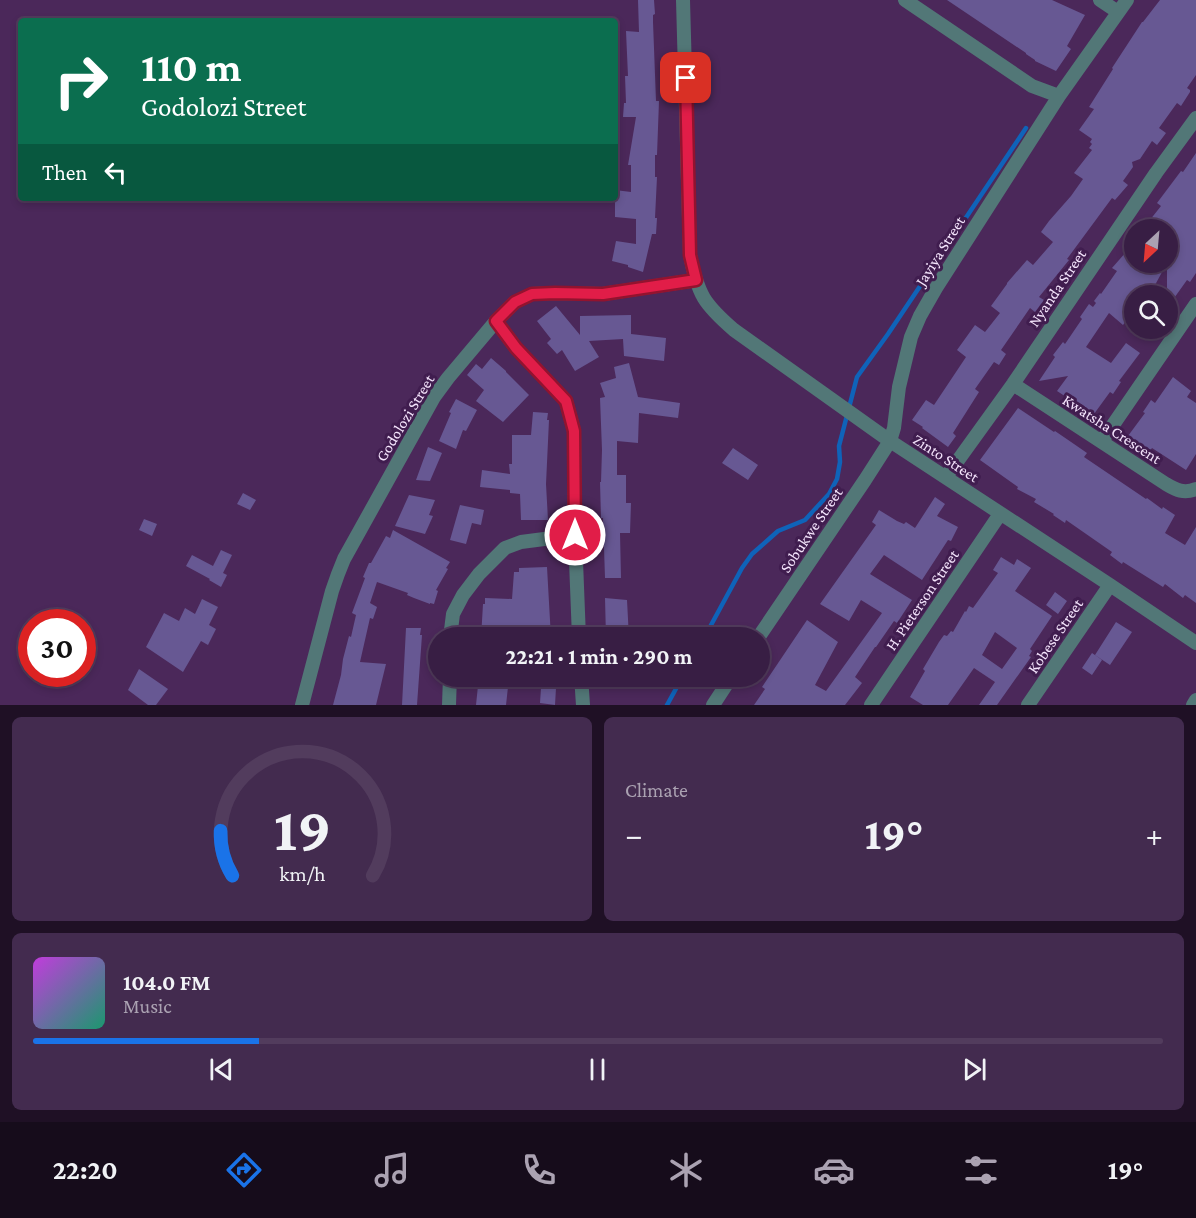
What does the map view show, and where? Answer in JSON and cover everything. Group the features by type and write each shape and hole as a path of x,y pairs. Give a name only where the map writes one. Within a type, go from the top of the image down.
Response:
{"street":[{"name":"Zinto Street","path":"683,0 690,255 703,298 734,330 890,441 1196,643"},
{"path":"905,0 1032,86 1059,96"},
{"path":"1100,0 1118,12"},
{"name":"Jayiya Street","path":"890,441 905,359 920,316 1059,96 1127,0"},
{"name":"Nyanda Street","path":"946,477 1013,384 1095,261 1196,118"},
{"name":"Godolozi Street","path":"302,705 344,559 434,397 496,321 515,302 532,294 603,294 696,280"},
{"path":"1102,441 1196,304"},
{"path":"496,321 516,348 566,401 574,431 579,627"},
{"name":"Kwatsha Crescent","path":"1013,384 1177,490 1185,492 1196,489"},
{"name":"Sobukwe Street","path":"765,627 890,441"},
{"name":"H. Pieterson Street","path":"871,705 1000,514"},
{"path":"451,627 453,614 463,595 479,574 505,548 521,542 575,535"},
{"name":"Kobese Street","path":"1028,705 1110,585"},
{"path":"449,705 450,687"},
{"path":"582,687 583,705"},
{"path":"713,705 725,687"},
{"path":"1193,705 1196,700"}],"building":[{"path":"638,0 654,0 656,101 659,101 657,155 655,155 655,177 657,177 655,218 657,218 656,234 652,234 643,272 612,261 616,241 636,244 636,219 615,217 615,201 618,201 618,190 631,192 631,165 628,165 636,117 623,117 624,103 626,103 625,76 628,76 626,31 639,32"},
{"path":"947,0 1052,0 1085,15 1067,46 1071,49 1056,71 1035,61"},
{"path":"1160,0 1196,0 1196,75 1187,88 1190,92 1181,106 1177,103 1159,128 1166,133 1157,145 1152,141 1140,159 1132,162 1133,167 1123,181 1128,185 1115,200 1112,198 1067,259 1069,260 1039,297 1044,300 1035,312 1030,308 1001,350 1006,354 999,365 994,362 975,389 979,392 953,433 956,436 948,447 912,420 926,400 934,405 966,357 957,350 975,325 985,332 1000,313 991,306 1007,283 1027,260 1033,265 1053,242 1041,232 1083,179 1074,173 1092,150 1089,148 1092,139 1079,130 1094,109 1089,107 1142,22"},
{"path":"1196,153 1196,273 1190,282 1187,280 1178,293 1178,285 1167,285 1167,273 1178,273 1178,219 1151,219 1161,206 1157,203 1181,171 1183,172"},
{"path":"1124,254 1124,273 1162,273 1155,285 1124,285 1124,324 1109,313 1086,347 1111,363 1126,343 1140,353 1119,381 1121,382 1113,394 1110,392 1094,414 1057,391 1068,376 1039,381 1055,357 1053,355 1063,342 1065,344 1089,304 1093,307 1096,303 1094,301 1117,271 1112,268"},
{"path":"556,306 580,335 580,316 631,315 631,334 666,338 664,361 624,356 623,339 589,341 599,357 575,371 562,350 557,354 547,343 551,339 537,321"},
{"path":"491,358 529,395 503,422 476,401 484,390 467,375 476,364 482,369"},
{"path":"629,363 638,397 680,403 678,418 639,413 638,443 617,441 617,475 626,475 626,503 631,503 630,533 620,533 621,578 605,578 600,482 602,450 600,398 605,397 600,383 616,378 614,367"},
{"path":"1173,377 1191,391 1187,397 1196,403 1196,454 1186,470 1152,448 1147,455 1125,440 1145,413 1143,412 1151,400 1155,403"},
{"path":"456,399 477,410 466,431 463,430 456,449 439,441"},
{"path":"1018,408 1087,453 1084,457 1146,499 1175,515 1165,533 1185,545 1196,527 1196,603 1185,595 1183,598 1165,584 1163,587 1123,562 1122,564 1110,555 1112,552 1066,520 1065,523 1034,502 1036,499 1017,489 1018,487 980,460"},
{"path":"533,412 548,413 547,420 549,420 546,484 548,520 521,520 520,494 510,493 510,490 480,487 482,470 510,474 512,435 531,435"},
{"path":"428,447 442,453 430,481 416,480"},
{"path":"733,448 758,465 748,480 722,463"},
{"path":"243,493 256,500 250,510 237,504"},
{"path":"409,495 435,500 429,515 433,516 425,534 395,526"},
{"path":"935,497 945,504 937,516 958,527 951,541 948,540 922,580 884,555 870,574 912,600 897,623 894,621 855,677 862,683 845,705 754,705 765,689 762,687 770,687 770,675 807,620 838,642 815,685 826,691 882,613 861,600 849,621 820,604 876,525 872,522 879,510 915,528"},
{"path":"460,505 484,510 481,525 472,523 466,544 450,540"},
{"path":"144,519 157,524 152,536 139,530"},
{"path":"393,530 450,562 446,568 448,569 436,590 438,591 434,604 377,582 370,603 377,607 373,619 370,618 360,662 386,664 376,705 333,705 356,615 352,613 365,578 363,577 386,536 390,538"},
{"path":"221,550 232,555 223,573 227,575 221,587 186,566 192,555 213,566"},
{"path":"1001,557 1014,565 1017,559 1031,568 1015,591 1052,616 1030,649 1032,651 1029,656 1031,657 997,705 979,705 995,682 974,668 948,705 923,705 910,697 925,671 923,669 944,635 947,636 951,631 953,632 965,611 969,606 973,608 998,573 993,570","holes":["995,632 1017,648 1002,669 982,655"]},
{"path":"547,567 550,627 482,627 485,598 512,599 514,572 519,572 519,568"},
{"path":"1055,592 1067,601 1058,614 1046,605"},
{"path":"605,598 627,600 628,627 606,627"},
{"path":"202,599 218,607 209,625 216,629 208,645 201,641 183,672 146,647 164,613 179,621 185,608 195,614"},
{"path":"1116,622 1132,632 1110,665 1095,655"},
{"path":"406,628 421,628 420,635 422,635 417,705 402,705"},
{"path":"1092,653 1102,660 1092,675 1082,668"},
{"path":"139,669 168,689 156,705 148,705 128,690"},
{"path":"478,687 508,687 506,705 476,705"},
{"path":"541,688 556,688 555,705 540,703"}],"waterway":[{"path":"710,627 752,554 778,531 805,520 829,494 837,479 840,462 839,446 857,377 1026,128"},
{"path":"667,705 677,687"}],"route":[{"path":"575,535 574,431 566,401 516,348 496,321 515,302 532,294 603,294 696,280 690,255 686,78"}]}
